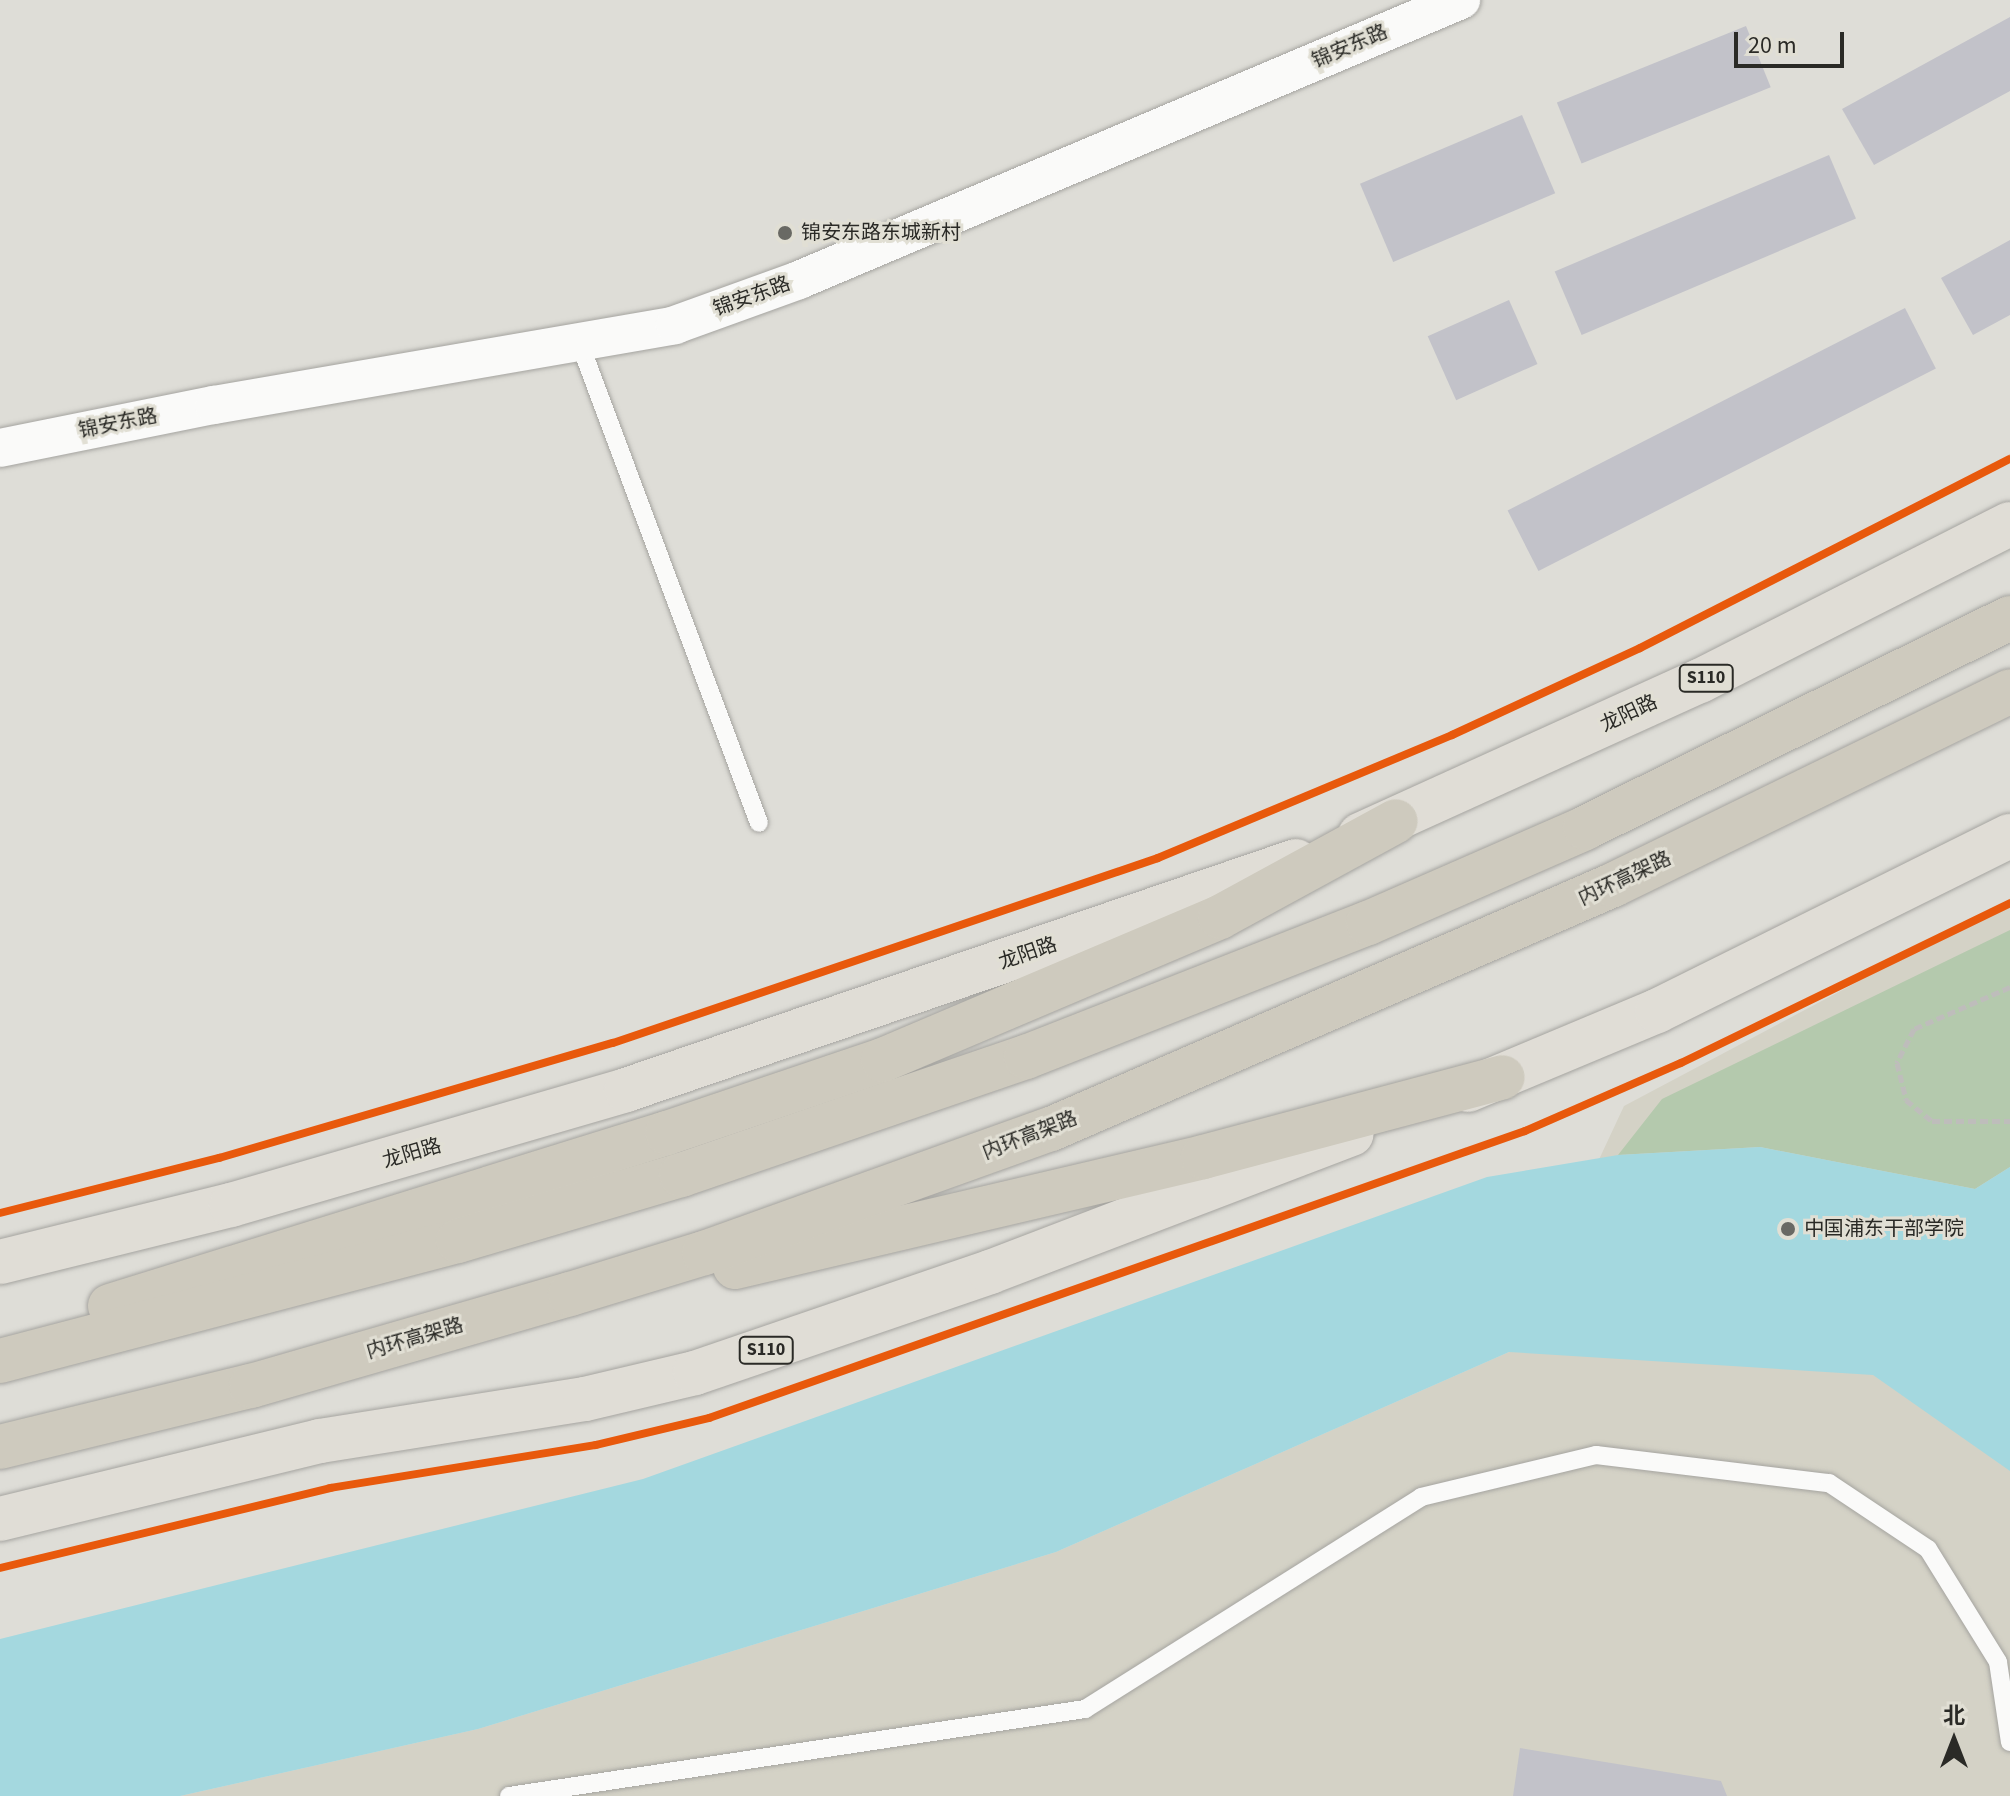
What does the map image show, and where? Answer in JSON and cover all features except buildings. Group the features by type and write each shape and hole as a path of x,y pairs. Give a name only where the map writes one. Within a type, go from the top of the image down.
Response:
{"highway":[{"path":"0,1361 458,1241 840,1122 1026,1057 1368,923 1585,828 2010,618"},
{"name":"内环高架路","path":"0,1447 251,1386 704,1253 1051,1129 1613,885 2010,691"},
{"path":"0,1341 667,1133 883,1060 1220,917 1396,821"},
{"path":"432,1334 884,1234 1503,1077"}],"main road":[{"name":"龙阳路","path":"0,1262 231,1205 626,1090 1208,893 1396,821 1700,681 2010,524"},
{"name":"S110","path":"0,1519 320,1441 570,1402 695,1373 990,1272 1503,1077 1809,939 2010,836"}],"street":[{"name":"锦安东路","path":"0,448 214,405 580,344 675,325 799,280 1461,0"}],"lane":[{"path":"580,344 759,823"},
{"path":"509,1796 1085,1709 1421,1497 1596,1455 1829,1483 1928,1549 1998,1662 2010,1742"}],"path":[{"path":"2010,987 1914,1029 1897,1063 1906,1100 1932,1121 2010,1121"}],"shaded area":[{"name":"中国浦东干部学院","path":"2010,901 2010,1796 180,1796 478,1729 1056,1552 1509,1352 1624,1106"}],"green space":[{"path":"2010,930 2010,1167 1975,1189 1760,1147 1618,1155 1662,1099"}],"water":[{"path":"1760,1147 1975,1189 2010,1167 2010,1471 1873,1375 1509,1352 1056,1552 478,1729 180,1796 0,1796 0,1639 643,1479 1487,1177 1618,1155"}],"cycle path":[{"path":"0,1213 219,1158 613,1043 1158,858 1452,735 1640,648 2010,459"},
{"path":"0,1568 330,1488 596,1445 709,1418 1525,1131 1681,1063 2010,903"}],"place":[{"name":"锦安东路东城新村","path":"785,233"},
{"name":"中国浦东干部学院","path":"1788,1229"}]}
